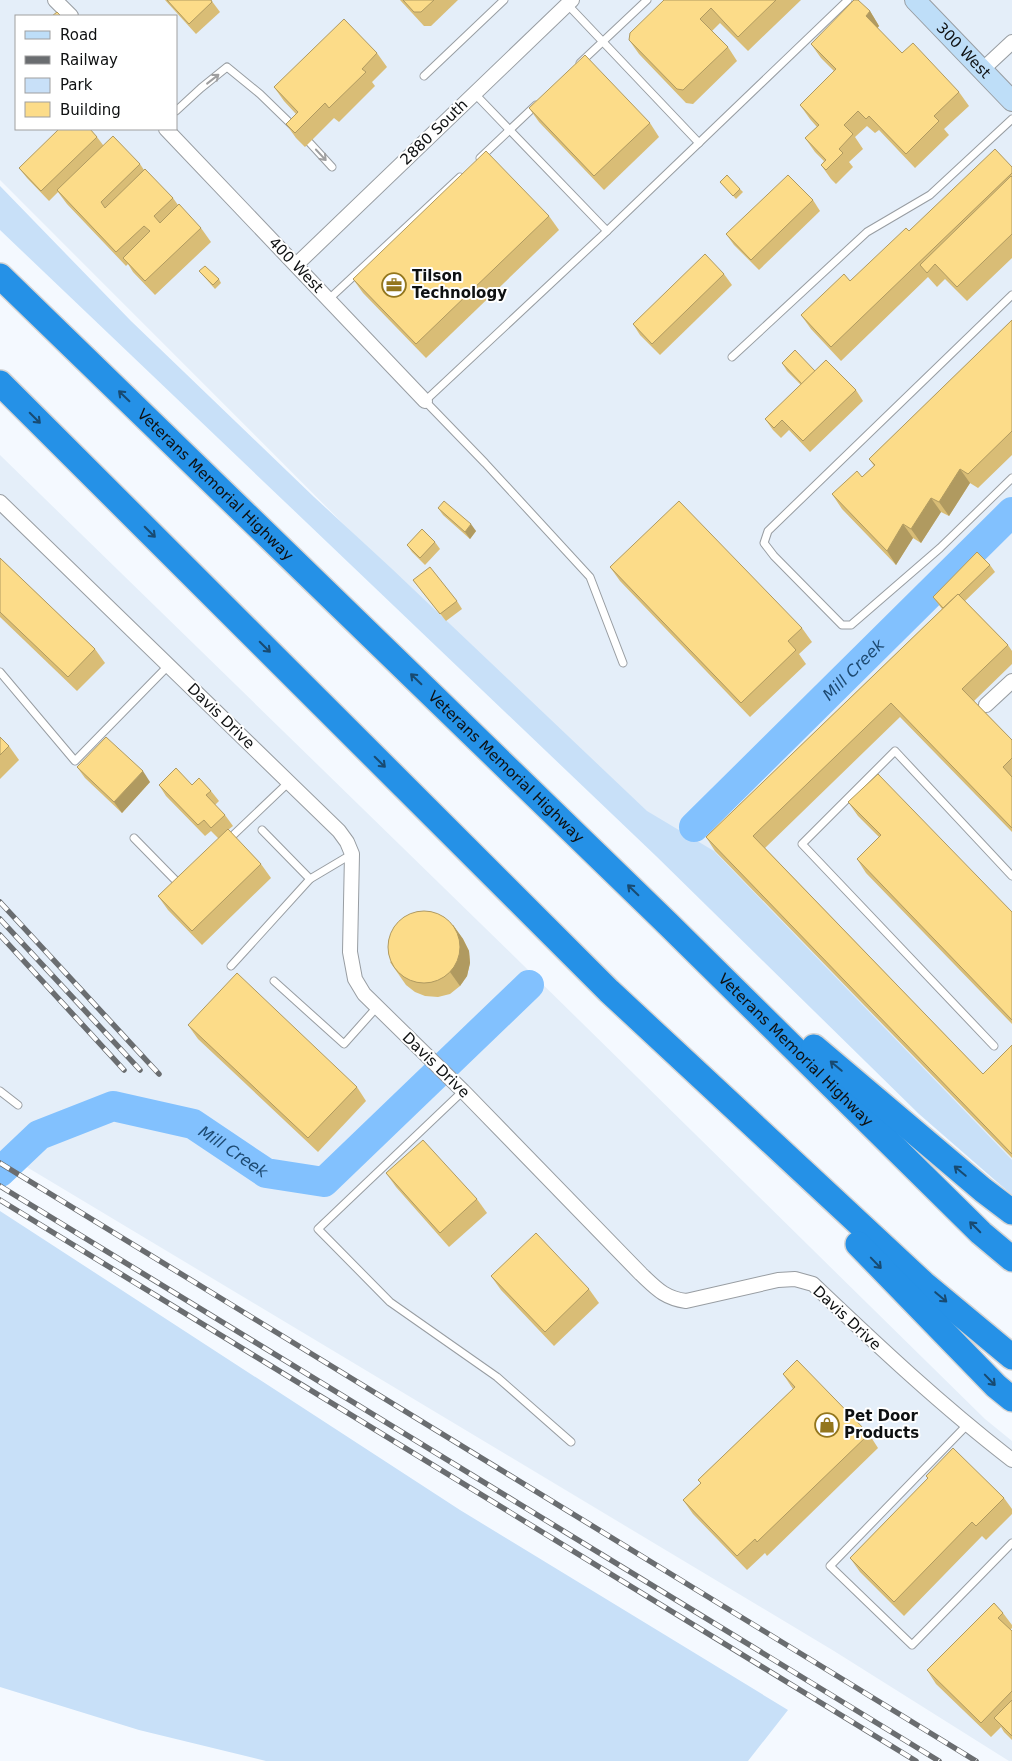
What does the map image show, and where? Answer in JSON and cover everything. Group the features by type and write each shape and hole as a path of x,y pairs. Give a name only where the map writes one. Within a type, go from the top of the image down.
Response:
{"highway":[{"name":"Veterans Memorial Highway","path":"0,276 668,924 981,1233 1012,1259"},
{"path":"0,383 609,991 996,1386 1012,1399"},
{"path":"668,924 983,1190 1012,1212"},
{"path":"609,991 923,1283 1012,1357"}],"main road":[{"name":"300 West","path":"915,0 1012,101"}],"street":[{"path":"55,0 70,15"},
{"name":"2880 South","path":"296,265 570,2"},
{"path":"982,70 1012,42"},
{"name":"400 West","path":"167,130 425,401"},
{"name":"Davis Drive","path":"0,502 339,831 347,842 352,854 350,952 355,979 364,994 463,1091 641,1274 661,1292 673,1299 686,1301 778,1280 795,1279 812,1284 918,1383 1012,1460"},
{"path":"986,705 1012,681"}],"lane":[{"path":"424,76 504,0"},
{"path":"574,69 647,0"},
{"path":"622,663 590,577 425,401 607,231 848,0"},
{"path":"570,2 602,42 699,143"},
{"path":"178,109 227,68 260,94 300,133"},
{"path":"474,93 607,231"},
{"path":"474,163 539,102"},
{"path":"732,357 867,232 930,196 1012,118"},
{"path":"309,142 332,167"},
{"path":"329,299 467,170"},
{"path":"1012,294 768,531 764,543 774,556 842,625 851,625 940,548 1012,478"},
{"path":"0,672 75,761 169,665"},
{"path":"994,1046 802,844 894,751 1012,876"},
{"path":"219,849 289,782"},
{"path":"262,830 310,879"},
{"path":"134,838 181,886 188,880"},
{"path":"230,966 310,879 352,854"},
{"path":"274,981 344,1044 377,1007"},
{"path":"0,1091 18,1105"},
{"path":"463,1091 318,1229 390,1302 497,1377 571,1442"},
{"path":"967,1425 830,1566 912,1646 1012,1543"}],"shaded area":[{"path":"0,0 1012,0 1012,1178 685,866 0,180"},
{"path":"0,455 985,1419 1012,1441 1012,1761 1009,1761 834,1651 0,1151"}],"green space":[{"path":"0,186 131,321 314,497 647,811 714,851 1012,1160 1012,1195 919,1114 656,856 0,230"},
{"path":"0,1211 460,1510 788,1710 748,1761 266,1761 139,1730 0,1687"}],"building":[{"path":"167,0 211,0 212,2 189,24"},
{"path":"403,0 434,0 421,12 414,12"},
{"path":"664,0 776,0 738,37 711,8 700,19 728,47 683,90 677,89 629,40 630,33"},
{"path":"854,0 858,0 870,11 866,16 902,53 913,43 959,92 934,116 939,121 906,154 869,116 866,119 858,111 844,125 853,134 839,149 843,153 826,170 821,165 826,160 805,138 819,125 800,105 836,69 811,44"},
{"path":"344,19 377,53 362,69 366,72 329,108 325,103 295,133 286,124 298,112 274,87"},
{"path":"585,55 650,123 594,176 529,108"},
{"path":"58,130 91,130 97,137 41,191 19,168"},
{"path":"113,136 140,164 101,202 105,208 145,169 173,198 154,216 160,223 179,204 201,228 145,281 123,258 150,231 144,226 116,252 57,190"},
{"path":"995,149 1012,167 1012,173 831,347 801,315 844,274 850,281 906,228 909,231"},
{"path":"486,151 549,216 416,344 353,279"},
{"path":"727,175 740,189 733,196 720,182"},
{"path":"788,175 813,200 751,260 726,234"},
{"path":"1011,176 1012,234 957,287 935,264 927,273 920,265"},
{"path":"705,254 724,274 652,344 633,324"},
{"path":"205,266 219,279 213,285 199,271"},
{"path":"1012,320 1012,431 968,474 960,469 939,502 931,498 911,529 903,524 887,551 832,494 857,471 862,477 875,465 869,459"},
{"path":"795,350 815,371 802,384 782,363"},
{"path":"826,360 856,390 803,441 782,420 774,428 765,419"},
{"path":"444,501 471,524 465,532 438,508"},
{"path":"679,501 802,628 788,641 796,650 741,703 610,567"},
{"path":"422,529 435,542 420,558 407,545"},
{"path":"977,552 990,565 943,608 933,597"},
{"path":"0,558 95,649 68,677 0,612"},
{"path":"430,567 457,601 440,614 413,580"},
{"path":"958,594 1008,645 962,689 1012,740 1012,758 1003,767 1012,777 1012,828 891,703 753,836 983,1074 1012,1045 1012,1154 706,837"},
{"path":"0,737 9,746 0,755"},
{"path":"106,737 143,771 114,802 77,767"},
{"path":"176,768 192,785 199,778 211,791 206,795 225,815 211,828 204,820 198,825 159,785"},
{"path":"878,774 1012,912 1012,1020 857,859 881,835 848,802"},
{"path":"228,829 261,864 192,931 158,896"},
{"path":"417,911 431,911 450,921 460,940 460,954 450,973 431,983 417,983 398,973 388,954 388,940 398,921"},
{"path":"237,973 357,1087 308,1138 188,1025"},
{"path":"423,1140 477,1199 440,1233 386,1173"},
{"path":"536,1233 589,1289 545,1332 491,1276"},
{"path":"797,1360 869,1434 757,1542 755,1539 737,1556 683,1500 701,1483 698,1480 795,1387 783,1374"},
{"path":"953,1448 1004,1498 976,1526 972,1522 894,1602 850,1558 928,1478 926,1476"},
{"path":"994,1603 1003,1613 998,1618 1012,1631 1012,1691 981,1723 927,1670"},
{"path":"1012,1700 1012,1736 994,1718"}],"waterway":[{"name":"Mill Creek","path":"694,827 1012,512"},
{"name":"Mill Creek","path":"0,1172 39,1135 113,1106 193,1124 266,1173 324,1182 529,985"}],"railway":[{"path":"0,902 159,1074"},
{"path":"0,919 140,1070"},
{"path":"0,935 124,1070"},
{"path":"0,1163 976,1761"},
{"path":"0,1186 939,1761"},
{"path":"0,1200 916,1761"}],"place":[{"name":"Tilson Technology","path":"394,285"},
{"name":"Pet Door Products","path":"827,1425"}]}
